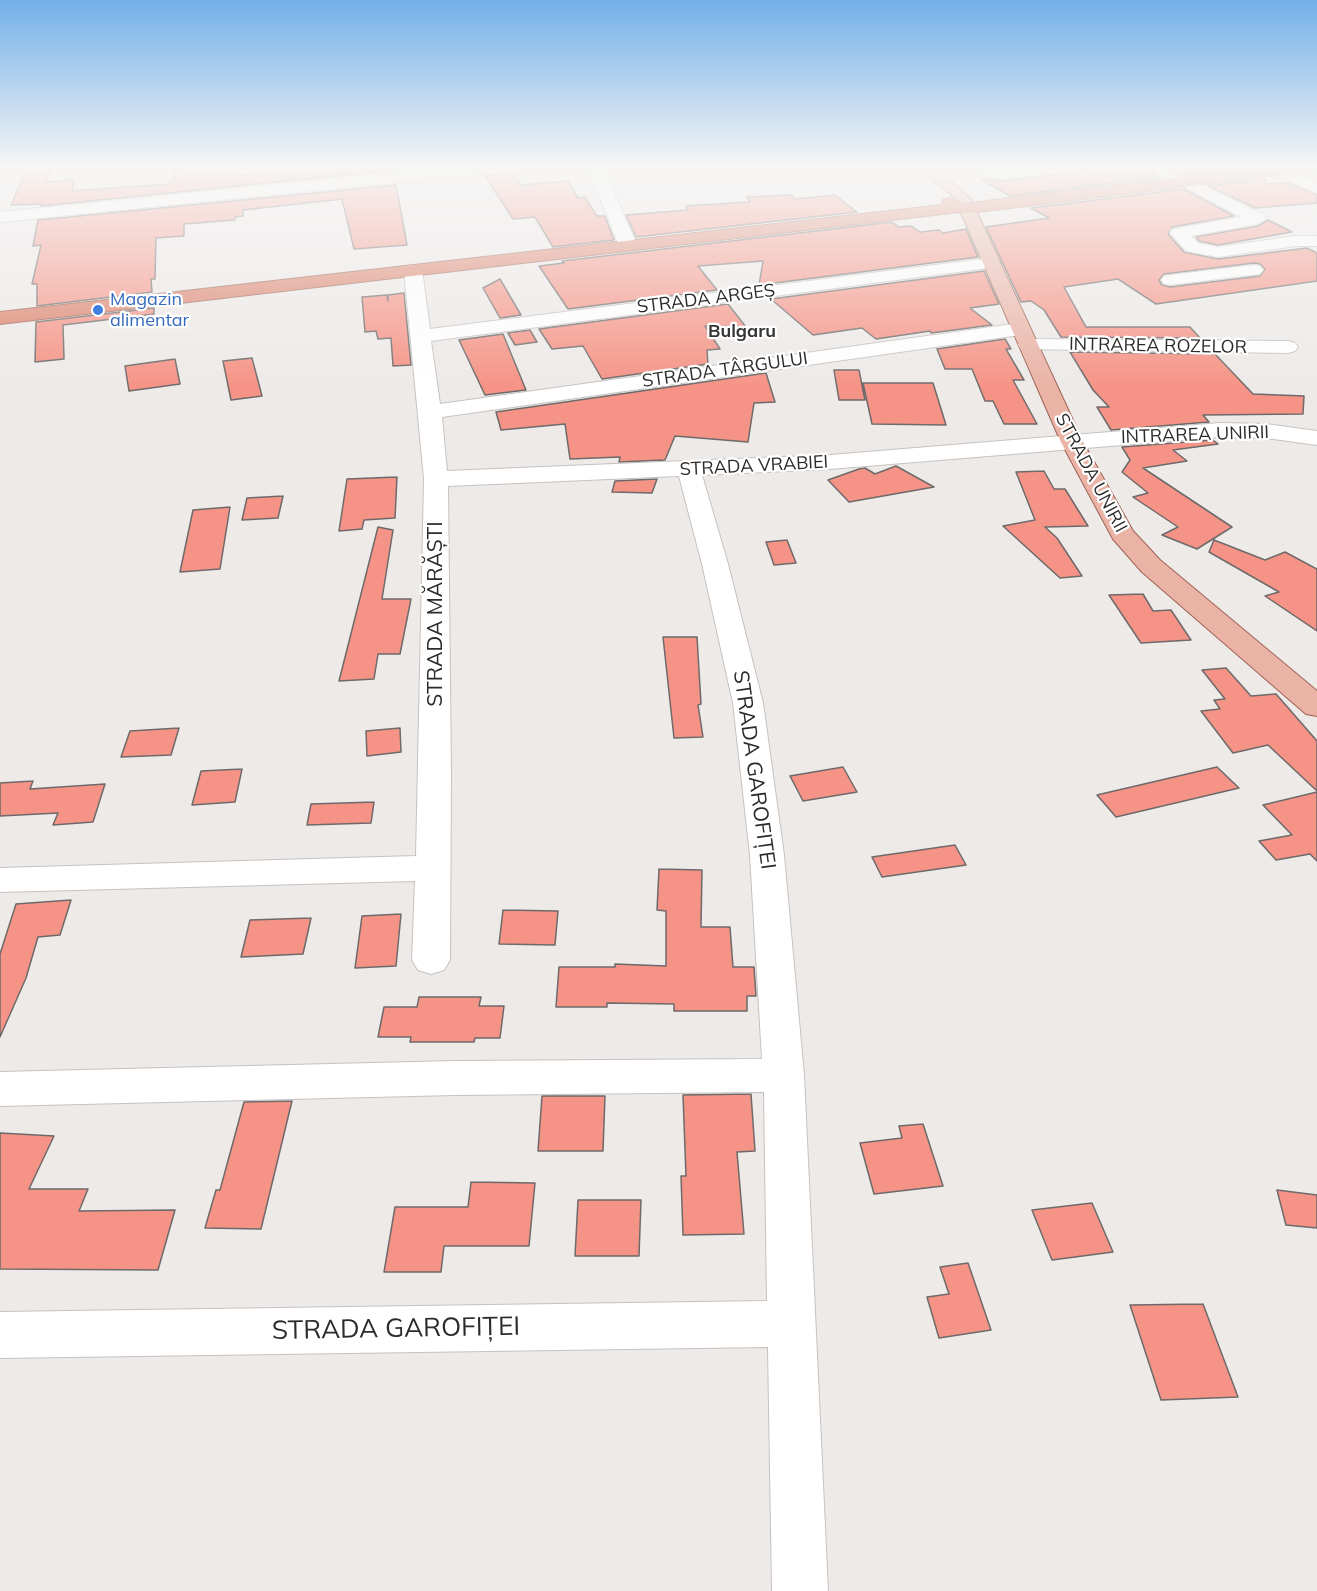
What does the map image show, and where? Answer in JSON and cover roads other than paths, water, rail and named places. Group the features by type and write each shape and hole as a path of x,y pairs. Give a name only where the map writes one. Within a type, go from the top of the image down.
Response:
{"highway":[{"path":"0,318 413,270 622,239"},
{"path":"0,311 641,239"}],"main road":[{"name":"STRADA UNIRII","path":"980,239 1072,442 1113,521 1136,551 1317,707"}],"street":[{"path":"1184,239 1192,247 1218,252 1296,241 1317,241"},
{"name":"STRADA ARGEȘ","path":"422,336 990,263"},
{"path":"1170,280 1276,267"},
{"name":"STRADA MĂRĂȘTI","path":"413,270 436,479 431,960"},
{"name":"INTRAREA ROZELOR","path":"1024,337 1288,347"},
{"name":"STRADA TÂRGULUI","path":"430,412 1024,337"},
{"name":"INTRAREA UNIRII","path":"1072,442 1238,430 1282,432 1317,438"},
{"name":"STRADA VRABIEI","path":"436,479 689,470 830,462 1072,442"},
{"name":"STRADA GAROFIȚEI","path":"689,470 715,564 748,703 767,855 784,1075 800,1591"},
{"path":"0,880 433,868"},
{"path":"0,1089 443,1078 784,1075"},
{"name":"STRADA GAROFIȚEI","path":"0,1335 792,1324"}],"place":[{"name":"Magazin alimentar","path":"98,310"}],"district":[{"name":"Bulgaru","path":"742,332"}]}
